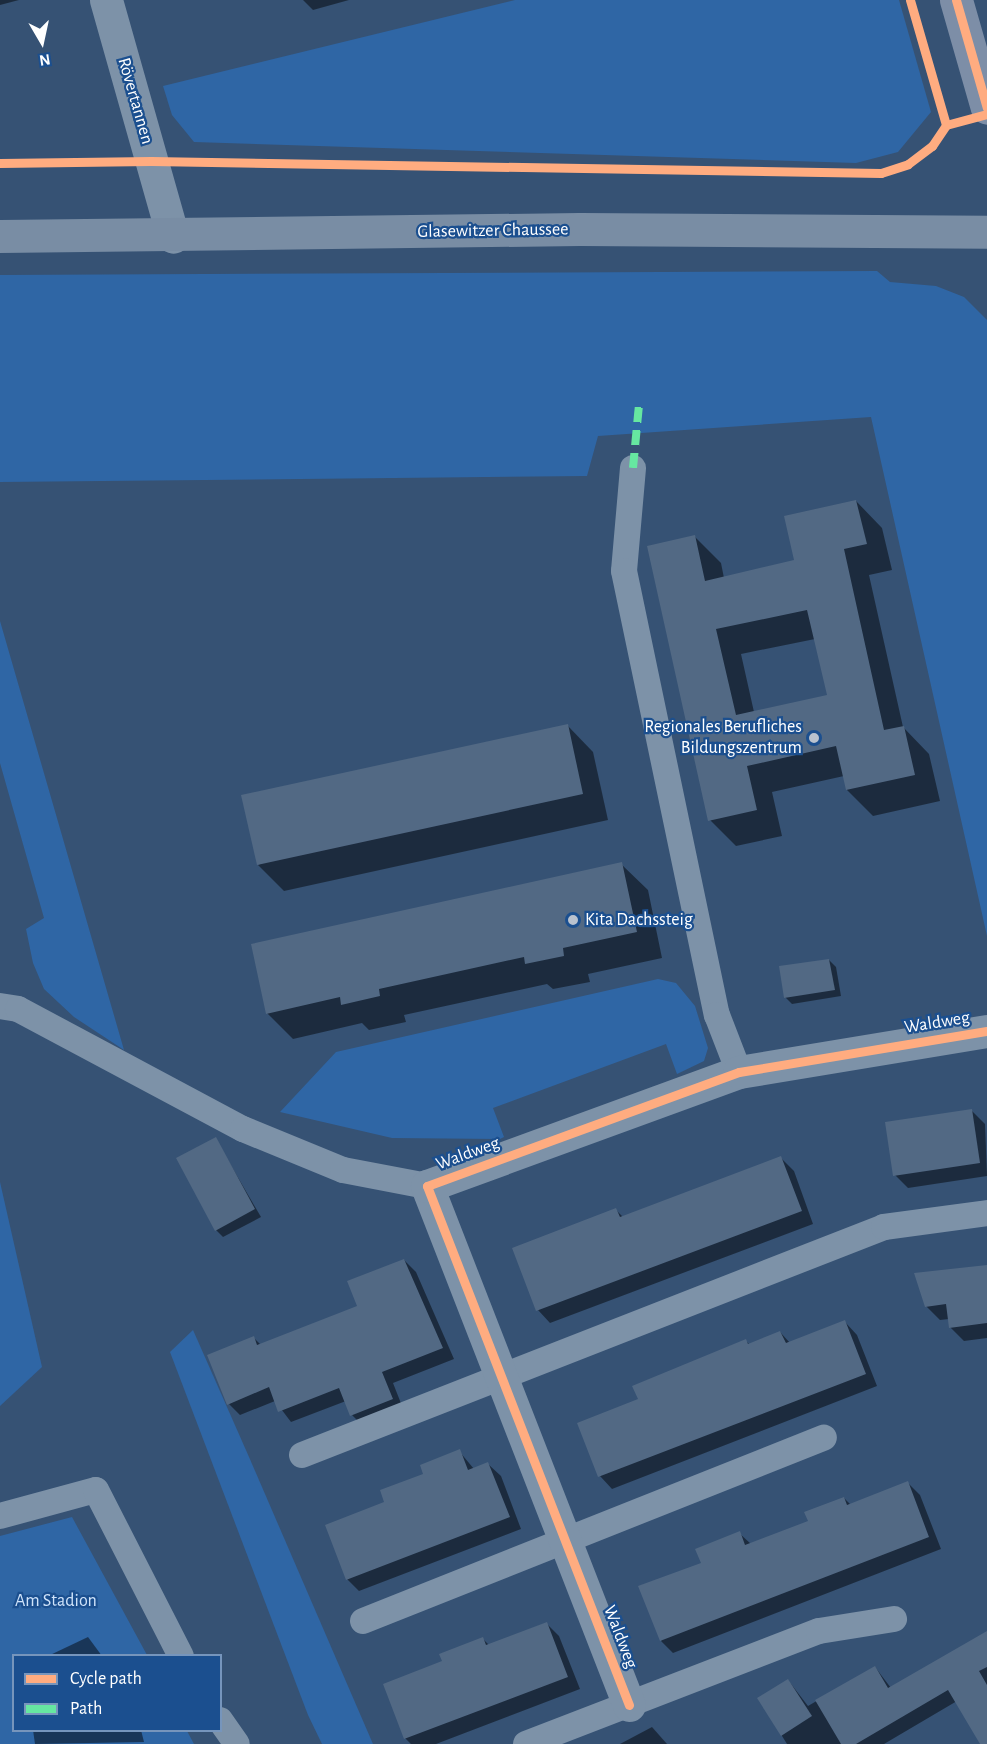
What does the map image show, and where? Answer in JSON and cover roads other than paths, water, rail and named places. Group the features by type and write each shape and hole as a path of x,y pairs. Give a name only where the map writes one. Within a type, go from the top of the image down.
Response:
{"main road":[{"path":"956,0 987,108"},
{"name":"Glasewitzer Chaussee","path":"0,236 173,237 580,229 987,232"}],"street":[{"name":"Rövertannen","path":"106,0 173,237"},
{"name":"Waldweg","path":"629,1705 427,1186 739,1072 987,1031"}],"lane":[{"path":"633,468 624,572 717,1015 739,1072"},
{"path":"0,1006 18,1009 243,1130 343,1170 427,1186"},
{"path":"302,1455 501,1375 884,1227 987,1213"},
{"path":"363,1621 824,1438"},
{"path":"0,1516 96,1490 180,1654"},
{"path":"526,1744 819,1631 894,1618"},
{"path":"222,1723 237,1744"}],"place":[{"name":"Regionales Berufliches Bildungszentrum","path":"814,738"},
{"name":"Kita Dachssteig","path":"573,920"}],"park label":[{"name":"Am Stadion","path":"56,1601"}]}
